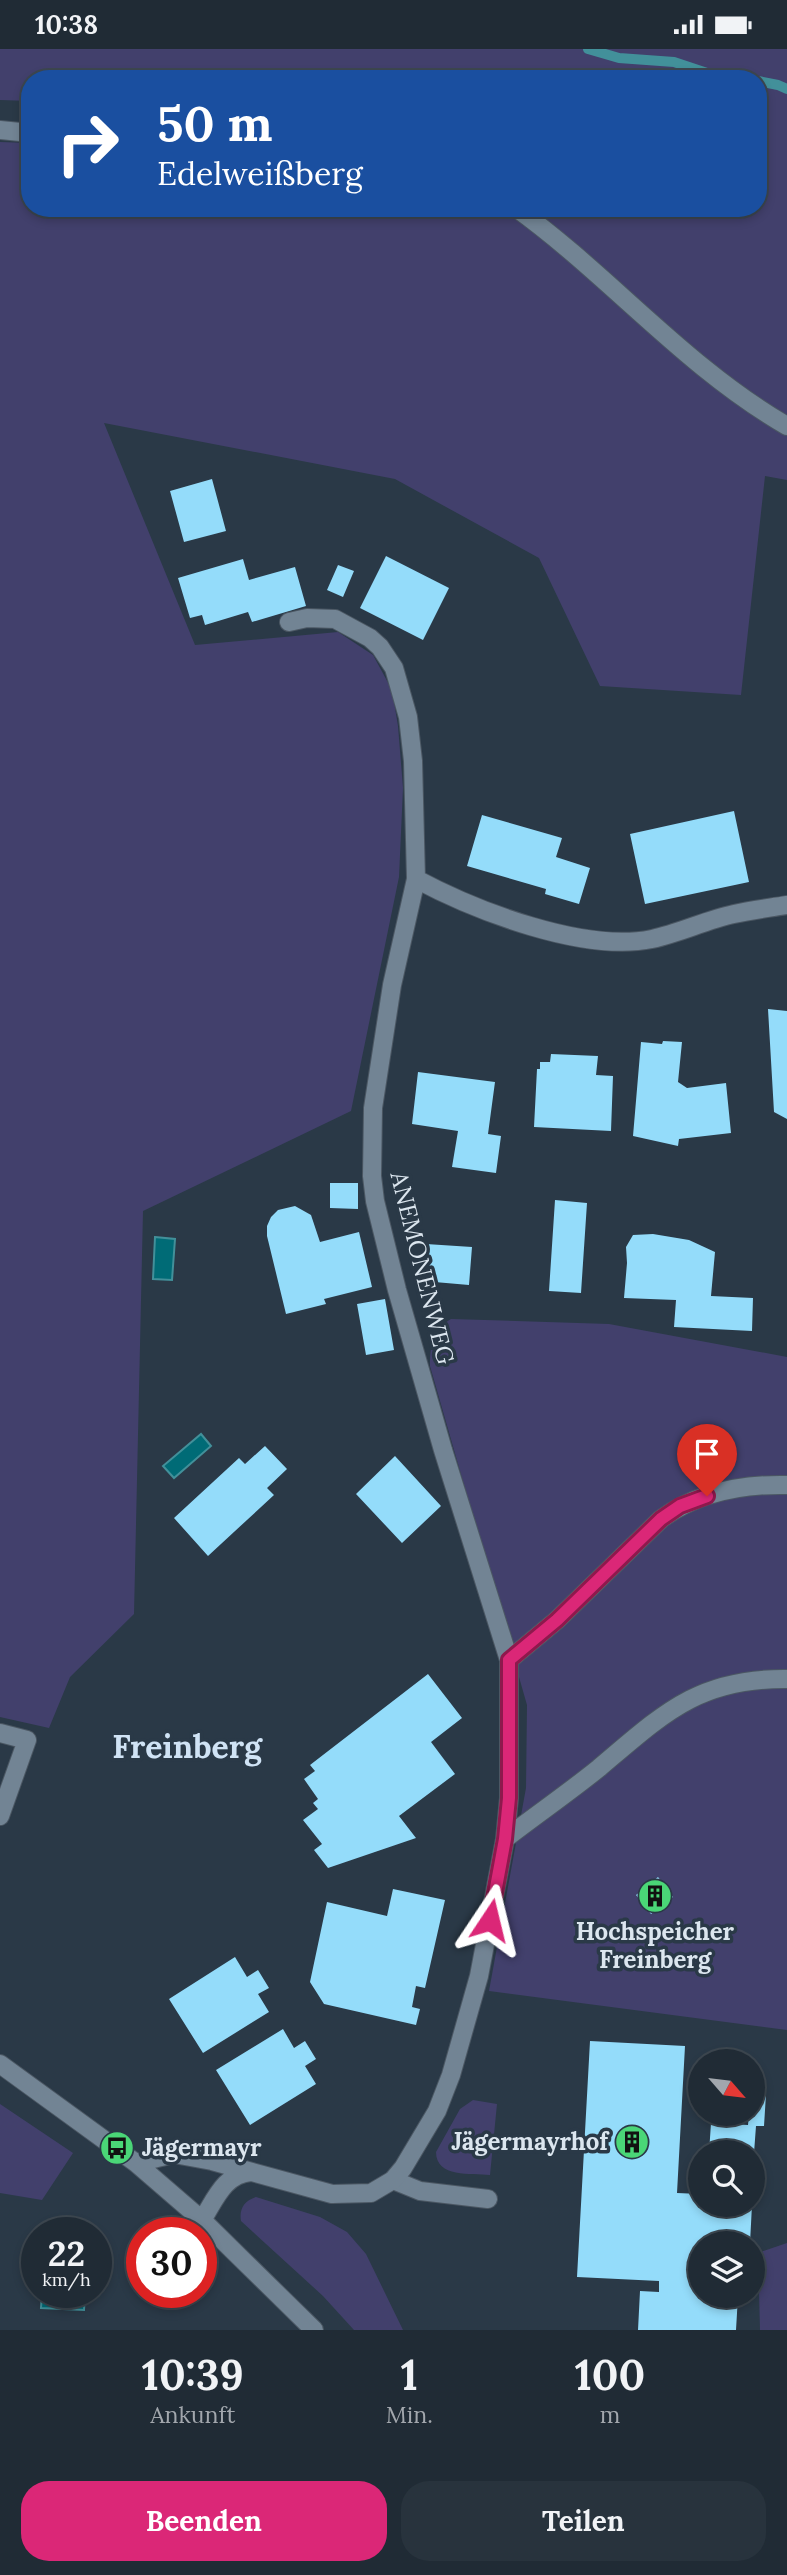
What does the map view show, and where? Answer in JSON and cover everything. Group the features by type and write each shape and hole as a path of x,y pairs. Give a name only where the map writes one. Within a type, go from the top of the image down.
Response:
{"street":[{"path":"0,130 21,132"},
{"path":"528,217 575,253 694,362 787,426"},
{"name":"ANEMONENWEG","path":"289,622 320,617 335,619 349,625 380,647 394,668 408,717 413,761 416,879 392,985 373,1108 373,1189 397,1290 443,1450 509,1660 510,1787 505,1839 479,1976 438,2111 393,2180"},
{"path":"416,879 491,915 571,935 624,942 651,939 734,914 787,905"},
{"path":"509,1660 562,1615 661,1519 680,1506 736,1489 787,1485"},
{"path":"505,1839 597,1769 645,1728 682,1703 714,1688 739,1682 787,1679"},
{"path":"0,1733 27,1740 0,1816"},
{"path":"0,2064 136,2162 199,2217"},
{"path":"136,2162 174,2154 332,2194 371,2193 393,2180 420,2191 488,2199"},
{"path":"204,2217 224,2184 241,2173 253,2172"},
{"path":"217,2235 314,2330"}],"shaded area":[{"path":"0,49 787,49 787,480 765,476 741,695 600,686 539,558 395,479 104,423 195,645 338,632 373,655 392,690 403,788 399,877 351,1111 143,1211 134,1614 70,1677 49,1728 0,1717 0,142 21,143 21,217 767,217 767,70 21,70 21,101 0,100"},
{"path":"451,1319 609,1324 787,1357 787,2030 489,1991 526,1788 527,1705 430,1366 436,1333"},
{"path":"473,2100 497,2104 490,2175 448,2170 438,2160 436,2152 460,2109"},
{"path":"0,2104 73,2153 42,2200 0,2193"},
{"path":"256,2197 320,2217 347,2232 366,2254 403,2330 354,2330 323,2296 241,2221 243,2206"},
{"path":"787,2243 787,2330 760,2330 759,2308 765,2308 765,2251"}],"water":[{"path":"155,1237 175,1239 172,1280 153,1279"},
{"path":"201,1434 211,1446 174,1478 163,1466"},
{"path":"41,2308 84,2308 84,2310"}],"building":[{"path":"212,479 226,531 184,542 170,491"},
{"path":"386,556 449,588 423,640 360,608"},
{"path":"243,559 249,580 295,567 306,606 252,622 248,612 205,625 202,615 190,618 178,578"},
{"path":"338,565 354,571 343,597 327,590"},
{"path":"734,811 749,882 645,904 630,834"},
{"path":"482,815 562,838 556,857 590,868 579,904 545,894 546,889 467,866"},
{"path":"768,1009 787,1011 787,1119 774,1112"},
{"path":"663,1041 682,1042 678,1082 687,1088 726,1083 731,1133 679,1139 678,1146 633,1136 641,1042 662,1044"},
{"path":"551,1054 598,1056 596,1075 613,1076 611,1131 534,1127 537,1069 540,1069 540,1062 550,1062"},
{"path":"418,1072 495,1082 488,1134 501,1136 496,1173 452,1167 458,1131 412,1124"},
{"path":"330,1183 358,1183 358,1209 330,1208"},
{"path":"555,1200 587,1203 581,1293 549,1291"},
{"path":"295,1206 311,1215 320,1242 359,1232 372,1287 324,1299 326,1304 286,1314 267,1236 267,1226 278,1210"},
{"path":"653,1234 689,1240 715,1252 711,1296 753,1298 752,1331 674,1327 676,1300 624,1298 626,1247 633,1235"},
{"path":"426,1244 472,1247 469,1285 423,1281"},
{"path":"385,1299 394,1350 366,1355 357,1304"},
{"path":"265,1446 287,1469 267,1488 274,1495 208,1556 174,1518 239,1458 245,1464"},
{"path":"395,1456 441,1506 402,1543 356,1494"},
{"path":"428,1674 462,1718 431,1742 455,1774 399,1816 416,1838 328,1868 314,1850 322,1844 303,1820 318,1809 313,1803 318,1799 304,1779 315,1771 310,1765"},
{"name":"Hochspeicher Freinberg","path":"658,1877 673,1897 651,1914 636,1895"},
{"path":"393,1889 445,1900 425,1988 416,1986 412,2007 420,2009 416,2025 324,2004 310,1982 327,1902 387,1916"},
{"path":"235,1957 247,1977 258,1970 269,1988 258,1994 269,2012 203,2053 169,1999"},
{"path":"283,2029 294,2048 305,2041 316,2059 305,2066 316,2084 250,2125 216,2070"},
{"name":"Jägermayrhof","path":"590,2041 685,2046 677,2193 688,2193 688,2217 751,2217 751,2231 688,2231 688,2308 737,2308 736,2330 638,2330 640,2291 659,2292 659,2281 577,2277"},
{"path":"711,2126 756,2126 755,2140 710,2140"}],"waterway":[{"path":"588,49 619,58 674,62 698,70"},
{"path":"767,83 787,89"}],"place":[{"name":"Hochspeicher Freinberg","path":"655,1896"},
{"name":"Jägermayrhof","path":"632,2142"},
{"name":"Jägermayr","path":"117,2148"}],"district":[{"name":"Freinberg","path":"187,1747"}],"route":[{"path":"490,1920 505,1839 509,1798 509,1660 557,1620 661,1519 680,1506 707,1496"}]}
